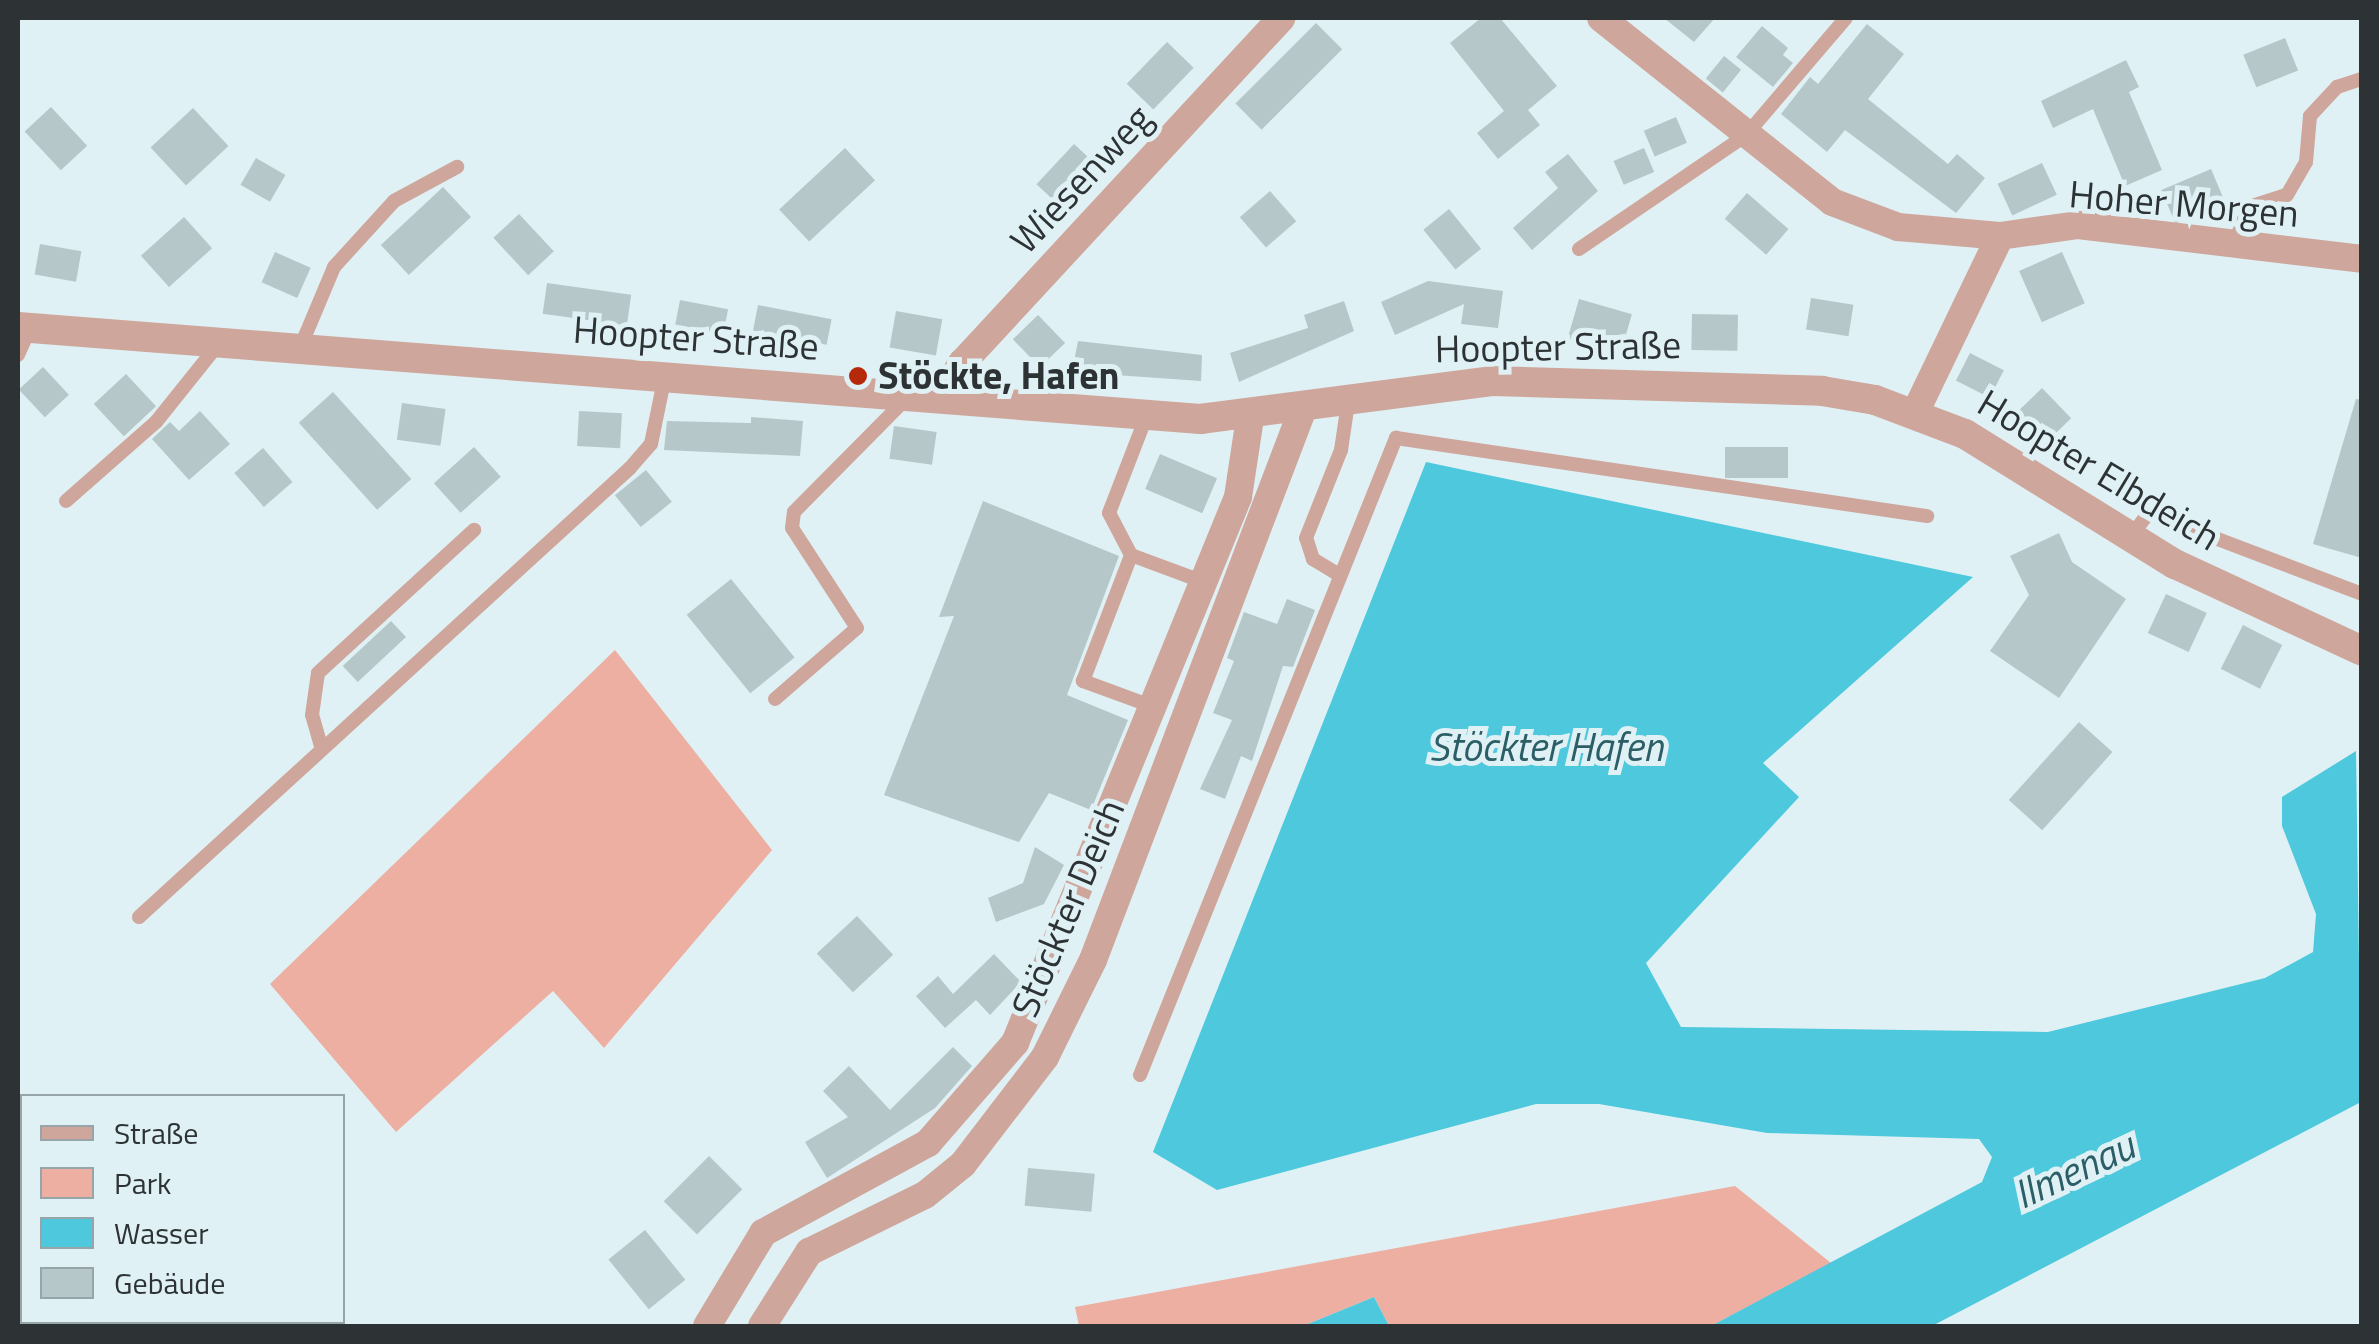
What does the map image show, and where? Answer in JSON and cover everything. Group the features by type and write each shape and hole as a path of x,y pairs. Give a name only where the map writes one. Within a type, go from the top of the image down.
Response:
{"street":[{"name":"Wiesenweg","path":"942,396 962,363 1281,18"},
{"name":"Hoher Morgen","path":"1602,18 1832,202 1898,227 2000,236 2078,225 2362,260"},
{"path":"1914,413 2000,236"},
{"name":"Hoopter Straße","path":"22,337 220,342 942,396 1146,417 1250,418 1492,380 1786,388"},
{"name":"Hoopter Elbdeich","path":"1786,388 1914,413 2005,457 2130,538 2362,651"},
{"name":"Stöckter Deich","path":"762,1326 809,1252 938,1188 983,1144 1045,1058 1093,960 1302,411"},
{"path":"707,1326 762,1233 898,1164 997,1069 1031,1014 1238,497 1250,418"}],"lane":[{"path":"1578,249 1746,136 1846,18"},
{"path":"2234,244 2249,206 2287,194 2306,162 2310,116 2337,87 2362,79"},
{"path":"300,348 334,267 394,202 457,168"},
{"path":"66,500 156,422 220,342"},
{"path":"139,917 321,746 630,468 650,444 665,376"},
{"path":"775,699 857,628 858,618 792,528 794,512 911,394"},
{"path":"1336,573 1313,559 1306,538 1341,450 1348,403"},
{"path":"1146,417 1109,513 1131,555 1204,582"},
{"path":"1140,1075 1294,684 1306,672 1336,573 1396,438 1927,516"},
{"path":"2130,538 2149,513 2362,594"},
{"path":"321,746 312,715 318,673 474,530"},
{"path":"1131,555 1083,680 1154,707"}],"green space":[{"path":"615,650 772,850 604,1048 553,991 396,1132 270,984"},
{"path":"1735,1186 1831,1263 1711,1326 1389,1326 1374,1297 1303,1326 1079,1326 1075,1307"}],"water":[{"name":"Stöckter Hafen","path":"1426,462 1973,577 1763,763 1799,797 1646,963 1681,1027 2048,1032 2265,978 2313,952 2316,914 2282,826 2282,797 2356,751 2361,1102 1932,1326 1711,1326 1982,1182 1992,1157 1979,1139 1767,1133 1599,1104 1536,1104 1217,1190 1153,1152"},
{"path":"1374,1297 1389,1326 1303,1326"}],"building":[{"path":"1481,18 1500,18 1557,86 1528,110 1540,125 1498,159 1477,133 1504,111 1450,43"},
{"path":"1664,18 1715,18 1694,42"},
{"path":"1316,23 1342,49 1262,130 1235,104"},
{"path":"1867,24 1904,54 1868,99 1948,164 1957,154 1985,178 1956,213 1845,130 1827,152 1781,114 1810,77 1818,84"},
{"path":"1762,26 1788,48 1783,55 1793,63 1773,87 1736,57"},
{"path":"2285,38 2298,70 2256,87 2243,55"},
{"path":"1167,42 1194,68 1153,109 1127,84"},
{"path":"1724,56 1741,70 1723,92 1706,79"},
{"path":"2126,60 2139,87 2129,92 2162,170 2125,186 2093,109 2053,128 2041,101"},
{"path":"51,107 87,146 61,170 25,132"},
{"path":"193,108 228,146 186,186 151,148"},
{"path":"1676,117 1687,143 1655,156 1644,131"},
{"path":"1074,144 1101,169 1064,209 1036,184"},
{"path":"845,148 875,180 809,242 779,209"},
{"path":"1644,148 1654,172 1624,185 1614,161"},
{"path":"1568,154 1598,191 1532,250 1513,228 1558,188 1545,172"},
{"path":"256,158 285,175 270,202 240,185"},
{"path":"2042,163 2057,195 2012,215 1998,184"},
{"path":"2211,169 2225,202 2175,223 2161,190"},
{"path":"443,187 471,217 409,275 381,245"},
{"path":"1270,191 1296,221 1266,247 1240,217"},
{"path":"1747,193 1789,229 1766,255 1725,219"},
{"path":"1449,209 1481,249 1455,269 1423,230"},
{"path":"519,214 554,251 528,275 493,238"},
{"path":"184,217 212,248 169,287 141,256"},
{"path":"40,244 81,251 76,282 35,275"},
{"path":"275,252 311,268 297,298 262,282"},
{"path":"2062,252 2085,303 2042,322 2019,271"},
{"path":"1428,281 1503,291 1498,328 1461,324 1464,304 1395,335 1381,302"},
{"path":"547,283 631,295 627,326 543,314"},
{"path":"1811,298 1853,305 1848,336 1806,330"},
{"path":"1579,299 1632,314 1621,354 1568,338"},
{"path":"680,300 728,309 723,334 675,325"},
{"path":"1344,301 1354,331 1239,382 1230,353 1308,328 1304,315"},
{"path":"758,305 832,319 827,345 753,331"},
{"path":"896,311 942,319 936,356 890,347"},
{"path":"1692,314 1738,315 1737,351 1691,350"},
{"path":"1038,315 1065,343 1040,367 1013,339"},
{"path":"1078,341 1202,355 1201,381 1072,372"},
{"path":"1970,353 2004,370 1990,398 1956,381"},
{"path":"43,367 69,395 45,417 19,390"},
{"path":"126,374 156,406 124,436 94,404"},
{"path":"2042,388 2071,418 2047,441 2018,411"},
{"path":"333,392 411,479 377,510 299,423"},
{"path":"2356,399 2362,400 2362,558 2313,544"},
{"path":"402,403 446,409 440,446 397,440"},
{"path":"200,411 230,444 189,480 152,439 170,422 179,431"},
{"path":"579,411 622,413 620,448 577,446"},
{"path":"751,417 803,421 800,456 664,450 667,421 751,423"},
{"path":"894,426 937,432 932,465 889,459"},
{"path":"474,447 501,477 461,513 434,483"},
{"path":"1725,447 1788,447 1788,478 1725,478"},
{"path":"263,448 293,482 264,507 234,473"},
{"path":"1160,454 1217,478 1202,513 1145,489"},
{"path":"646,470 672,502 641,527 615,495"},
{"path":"983,501 1119,556 1067,695 1128,720 1091,810 1049,793 1019,842 884,795 954,616 939,617"},
{"path":"2059,533 2072,562 2126,599 2059,698 1990,651 2029,595 2010,556"},
{"path":"731,579 795,657 750,693 687,615"},
{"path":"2166,594 2207,613 2189,652 2148,633"},
{"path":"1287,599 1315,610 1293,667 1283,666 1252,761 1241,756 1225,799 1200,789 1232,720 1213,713 1234,661 1227,658 1244,612 1277,624"},
{"path":"391,621 406,637 358,682 343,666"},
{"path":"2243,625 2282,645 2260,689 2221,669"},
{"path":"2079,722 2112,752 2042,830 2009,800"},
{"path":"1035,847 1064,865 1044,904 996,922 988,898 1023,883"},
{"path":"857,916 893,955 853,992 817,954"},
{"path":"994,954 1021,982 990,1015 976,1000 945,1028 916,996 938,976 953,994"},
{"path":"953,1047 972,1066 935,1108 827,1178 805,1142 848,1117 823,1091 849,1066 890,1110"},
{"path":"709,1156 742,1189 697,1234 664,1201"},
{"path":"1028,1168 1095,1174 1091,1212 1025,1206"},
{"path":"645,1230 685,1280 649,1309 608,1260"}],"place":[{"name":"Stöckte, Hafen","path":"858,376"}],"water label":[{"name":"Ilmenau","path":"2074,1170"}]}
